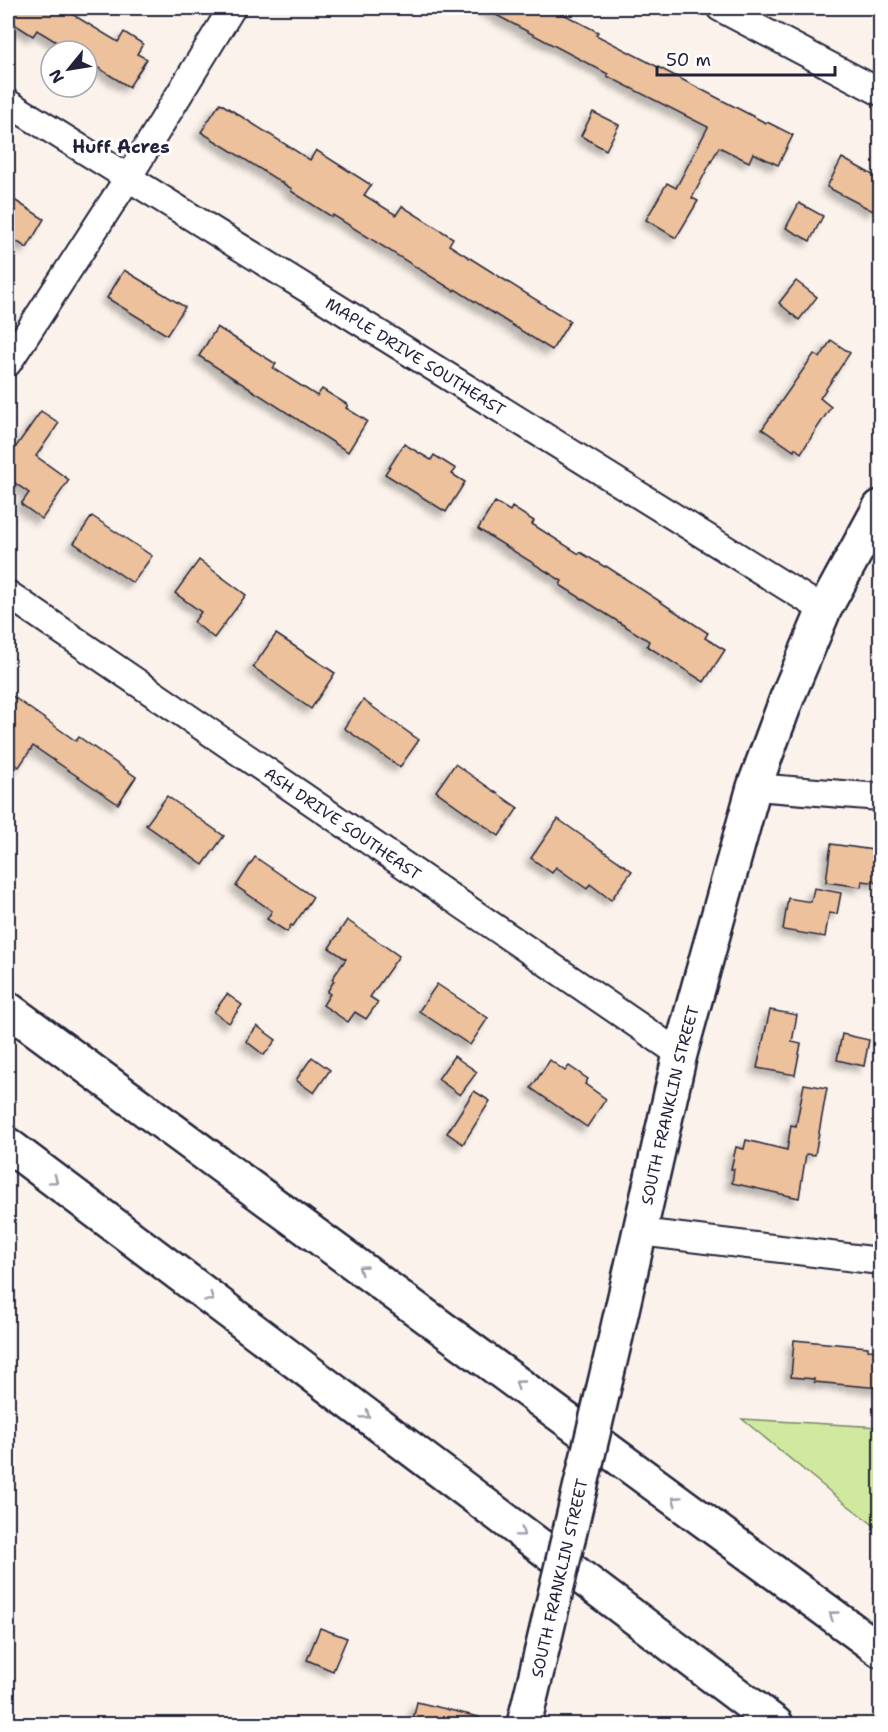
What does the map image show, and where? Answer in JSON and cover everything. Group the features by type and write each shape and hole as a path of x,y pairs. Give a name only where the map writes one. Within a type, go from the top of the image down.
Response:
{"main road":[{"name":"SOUTH FRANKLIN STREET","path":"524,1725 680,1054 754,787 787,698 824,610 880,507"},
{"path":"8,1009 880,1650"},
{"path":"8,1145 776,1725"}],"street":[{"path":"8,363 128,178 232,8"},
{"path":"720,8 880,92"},
{"name":"MAPLE DRIVE SOUTHEAST","path":"8,103 824,610"},
{"name":"ASH DRIVE SOUTHEAST","path":"8,594 680,1054"},
{"path":"754,787 880,797"},
{"path":"640,1232 880,1261"}],"green space":[{"path":"742,1419 880,1427 880,1530 833,1494"}],"building":[{"path":"8,8 62,8 118,42 124,32 143,44 137,54 147,59 129,87 99,68 99,39 52,39 37,30 33,36 8,20"},
{"path":"483,8 552,8 598,32 596,35 793,135 778,165 753,153 749,162 719,147 692,198 698,201 676,238 646,220 667,183 676,188 708,127 607,76 608,74"},
{"path":"220,103 310,160 316,150 371,185 364,195 396,215 402,206 453,238 449,245 570,321 552,350 333,215 332,217 201,132"},
{"path":"593,112 619,125 606,150 581,136"},
{"path":"842,158 880,179 880,197 873,211 827,187"},
{"path":"8,196 44,219 27,248 8,236"},
{"path":"799,203 823,216 810,241 786,228"},
{"path":"124,270 185,307 167,335 107,298"},
{"path":"796,281 817,297 799,320 779,303"},
{"path":"217,327 276,364 273,368 317,396 322,389 348,405 346,408 367,421 348,452 199,356"},
{"path":"831,340 850,353 820,398 831,407 801,453 795,448 794,451 762,429 814,354 820,358"},
{"path":"41,411 59,423 36,456 69,480 42,519 21,504 29,493 8,478 8,458"},
{"path":"404,444 431,460 434,455 456,469 452,474 465,482 446,512 385,474"},
{"path":"495,502 510,511 512,507 534,521 532,524 579,554 580,552 606,566 708,633 705,638 725,650 704,682 647,646 649,641 560,585 562,581 478,529"},
{"path":"92,516 152,556 133,583 74,543"},
{"path":"199,560 246,595 214,638 194,622 201,612 175,593"},
{"path":"276,634 335,673 311,709 253,667"},
{"path":"8,693 76,741 79,737 136,777 118,804 33,746 19,767 8,759"},
{"path":"363,700 419,740 400,767 344,728"},
{"path":"455,764 518,808 499,836 436,791"},
{"path":"167,796 224,836 203,865 146,825"},
{"path":"558,819 632,871 611,900 590,884 587,889 556,867 552,873 531,858"},
{"path":"831,844 880,851 880,883 862,881 861,887 826,882"},
{"path":"255,857 313,897 287,932 267,919 272,911 236,886"},
{"path":"814,888 841,893 837,914 829,913 825,937 783,930 788,898 811,902"},
{"path":"347,920 399,956 370,997 378,1002 366,1019 355,1012 348,1022 323,1005 330,994 327,992 334,981 332,979 346,959 329,948"},
{"path":"437,984 488,1018 470,1045 419,1011"},
{"path":"227,994 242,1005 229,1023 214,1012"},
{"path":"770,1010 797,1015 792,1042 801,1044 795,1075 757,1068"},
{"path":"257,1026 276,1040 264,1055 246,1041"},
{"path":"842,1034 869,1040 864,1066 837,1060"},
{"path":"454,1056 477,1072 460,1095 438,1079"},
{"path":"312,1057 330,1070 314,1093 296,1080"},
{"path":"550,1060 565,1071 569,1066 588,1079 585,1084 606,1099 587,1127 531,1088"},
{"path":"804,1084 827,1088 815,1155 806,1154 799,1198 732,1183 734,1169 731,1169 736,1147 744,1149 746,1140 787,1150 791,1125 796,1126"},
{"path":"474,1091 490,1101 463,1144 447,1133"},
{"path":"794,1340 868,1347 868,1350 880,1351 880,1388 814,1382 814,1379 791,1377"},
{"path":"320,1628 347,1638 333,1671 307,1660"},
{"path":"417,1702 479,1717 478,1725 412,1725"}],"district":[{"name":"Huff Acres","path":"121,147"}]}
